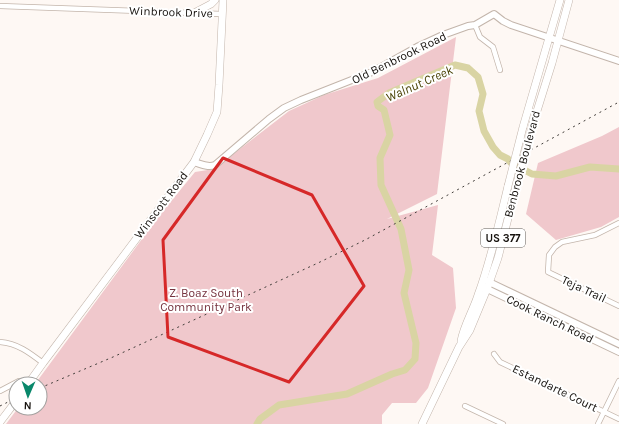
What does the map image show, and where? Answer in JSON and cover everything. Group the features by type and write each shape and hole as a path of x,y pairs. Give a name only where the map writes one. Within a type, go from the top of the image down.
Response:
{"main road":[{"path":"194,13 211,4 215,0"},
{"name":"Winscott Road","path":"34,376 194,162 217,112 223,0"},
{"name":"Benbrook Boulevard","path":"422,424 459,347 470,330 485,284 498,258 523,127 560,0"},
{"name":"Benbrook Boulevard","path":"512,187 552,63 569,0"},
{"path":"0,422 8,412"}],"street":[{"name":"Winbrook Drive","path":"0,6 222,14"},
{"name":"Old Benbrook Road","path":"194,162 210,167 284,108 372,72 417,47 443,35 475,25 494,14 511,25 549,37"},
{"path":"475,25 480,37 493,47 500,70"},
{"path":"549,37 619,60"},
{"name":"Teja Trail","path":"619,223 595,235 562,242 555,247 549,255 548,272 619,306"},
{"name":"Cook Ranch Road","path":"485,284 619,344"},
{"name":"Cook Ranch Road","path":"485,284 619,352"},
{"path":"0,342 14,344 43,363"},
{"name":"Estandarte Court","path":"494,354 500,362 619,419"},
{"path":"598,424 619,381"},
{"path":"465,406 503,424"}],"highlighted area":[{"path":"223,158 312,195 364,286 289,382 168,337 163,240"}],"green space":[{"name":"Z. Boaz South Community Park","path":"456,37 437,194 387,219 438,205 432,255 453,268 456,308 428,388 416,403 392,403 382,415 382,424 6,424 12,416 48,416 48,376 41,376 159,216 195,172 214,169 289,111 324,95 378,78"},
{"path":"619,127 619,217 601,227 556,240 526,214 538,163 602,136"}],"waterway":[{"name":"Walnut Creek","path":"257,424 260,419 279,405 347,394 392,374 405,370 415,359 416,343 404,293 409,270 401,229 381,185 380,158 390,135 384,110 378,106 377,102 389,93 455,65 468,68 478,77 483,94 479,111 484,131 493,147 500,155 508,159 511,163 532,174 556,176 590,167 619,169"}],"railway":[{"path":"48,385 113,357 365,240 619,102"},
{"path":"0,406 8,402"}]}
